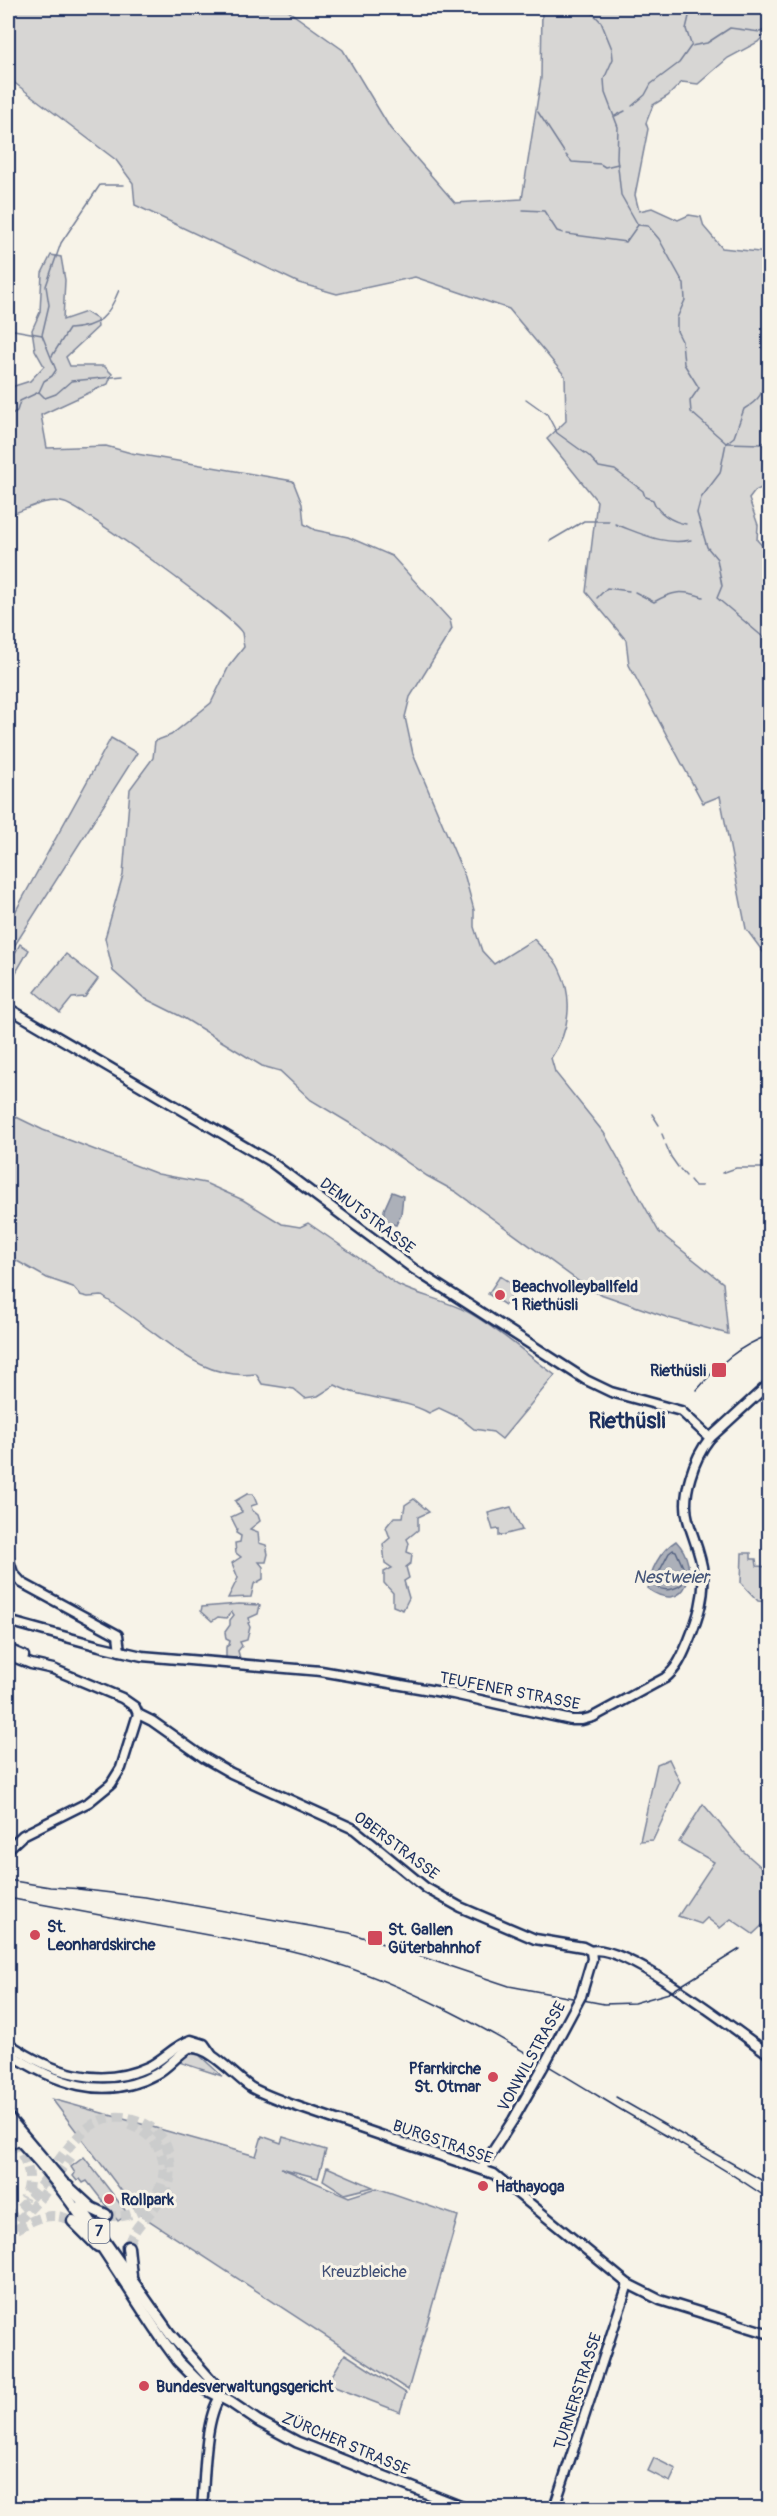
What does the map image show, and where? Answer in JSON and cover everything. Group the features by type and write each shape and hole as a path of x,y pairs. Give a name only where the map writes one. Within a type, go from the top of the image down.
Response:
{"highway":[{"path":"67,2186 92,2208 106,2215"},
{"path":"73,2221 99,2246"},
{"path":"128,2247 131,2276"}],"main road":[{"name":"DEMUTSTRASSE","path":"8,1008 271,1162 415,1270 586,1380 611,1392 681,1411 710,1438"},
{"name":"TEUFENER STRASSE","path":"8,1620 120,1651 165,1659 321,1671 453,1694 571,1720 587,1719 665,1677 676,1668 682,1658 698,1615 703,1584 701,1563 688,1519 687,1498 701,1451 710,1438 770,1383"},
{"path":"8,1558 12,1570 24,1585 118,1635 120,1651"},
{"name":"OBERSTRASSE","path":"8,1649 40,1666"},
{"name":"OBERSTRASSE","path":"8,1655 112,1692 136,1708 138,1714 224,1769 354,1829 412,1877 444,1899 527,1936 552,1944 583,1947 591,1951 600,1949 639,1966 770,2055"},
{"path":"8,1849 23,1835 89,1802 111,1784 121,1768 138,1714"},
{"name":"VONWILSTRASSE","path":"482,2168 513,2120 581,1996 592,1959 591,1951"},
{"name":"BURGSTRASSE","path":"8,2043 52,2068 77,2076 94,2078 142,2070 191,2040 204,2044 213,2056 238,2079 255,2090 287,2103 482,2168 497,2176 628,2284 660,2300 770,2334"},
{"path":"8,2052 49,2077 68,2084 90,2087 115,2087 142,2081 159,2073 185,2050 192,2047 213,2056"},
{"name":"7","path":"8,2117 67,2186 170,2334 217,2387 220,2397"},
{"name":"7","path":"8,2129 50,2176 91,2232 178,2361 207,2390 220,2397"},
{"name":"TURNERSTRASSE","path":"554,2508 628,2284"},
{"path":"202,2508 210,2427 214,2407 220,2397"},
{"name":"ZÜRCHER STRASSE","path":"220,2397 297,2442 465,2508"}],"green space":[{"path":"8,8 284,8 343,50 390,128 455,203 522,199 541,78 542,8 769,8 769,30 758,42 728,58 698,84 682,82 668,96 653,105 646,123 648,129 635,195 639,211 652,208 678,220 689,215 701,217 704,227 722,248 768,253 769,249 769,484 755,491 749,499 758,525 757,540 769,553 770,559 769,960 746,929 720,796 703,803 629,665 626,640 586,592 597,501 547,439 566,421 565,376 509,309 415,277 337,294 299,283 135,205 133,183 116,160 8,78"},
{"path":"51,255 61,257 65,280 63,320 86,312 97,319 98,327 66,357 70,366 104,366 112,374 108,384 41,415 47,448 106,446 131,453 293,481 302,504 304,524 315,530 348,537 392,556 450,620 452,629 410,697 405,717 413,754 465,877 474,910 474,927 482,951 494,964 534,939 557,964 567,991 568,1014 562,1037 551,1058 555,1072 604,1133 659,1232 723,1283 728,1334 669,1318 592,1291 456,1192 427,1176 356,1127 311,1100 280,1071 262,1066 182,1017 144,998 113,971 105,938 123,875 130,789 153,758 155,741 171,735 211,703 229,666 244,647 242,633 214,607 128,543 78,510 65,503 51,501 8,515 8,388 30,381 44,366 35,350 32,330 40,312 42,273"},
{"path":"111,738 137,753 8,956 8,925"},
{"path":"20,944 29,950 8,986 8,966"},
{"path":"66,954 98,979 85,997 72,998 60,1013 35,992"},
{"path":"8,1113 43,1130 158,1174 205,1183 243,1200 282,1224 300,1227 308,1223 398,1285 468,1312 502,1334 555,1375 502,1439 493,1432 474,1429 460,1418 439,1408 429,1413 406,1404 358,1394 335,1385 318,1396 305,1398 294,1389 262,1384 256,1374 226,1373 199,1364 102,1296 80,1295 73,1287 47,1278 8,1256"},
{"path":"500,1276 517,1287 505,1305 488,1294"},
{"path":"247,1494 253,1494 257,1504 251,1506 252,1510 258,1515 260,1521 250,1529 258,1532 259,1543 266,1545 268,1554 266,1562 259,1562 263,1567 263,1579 254,1584 251,1597 228,1598 238,1578 232,1563 241,1557 236,1553 235,1543 240,1542 241,1536 236,1533 237,1529 231,1517 242,1512 235,1501"},
{"path":"414,1499 429,1512 418,1517 418,1530 407,1539 409,1543 407,1552 412,1554 411,1563 406,1567 409,1578 404,1581 409,1598 403,1610 393,1606 393,1593 384,1583 384,1572 392,1568 385,1563 383,1544 390,1538 386,1527 394,1517 403,1517 405,1505"},
{"path":"511,1507 522,1530 499,1536 499,1529 493,1530 488,1513"},
{"path":"742,1553 751,1553 751,1559 756,1559 757,1566 769,1567 769,1602 758,1601 741,1583"},
{"path":"260,1605 258,1614 249,1618 250,1627 247,1640 240,1642 242,1646 238,1651 240,1658 226,1658 226,1647 230,1641 226,1639 225,1632 234,1615 232,1612 226,1618 218,1617 212,1621 201,1611 202,1607"},
{"path":"669,1759 680,1782 653,1840 640,1841 657,1764"},
{"path":"703,1804 743,1851 769,1874 769,1919 753,1934 731,1919 720,1928 707,1918 701,1924 678,1916 714,1862 679,1842"},
{"path":"188,2053 199,2055 222,2076 179,2062"},
{"name":"Kreuzbleiche","path":"52,2099 256,2156 262,2136 281,2143 283,2137 326,2150 318,2178 281,2168 349,2197 377,2188 458,2216 408,2390 139,2214"},
{"name":"Rollpark","path":"84,2157 128,2214 118,2221 87,2181 83,2183 80,2179 77,2181 73,2176 75,2173 71,2167"},
{"path":"327,2167 373,2187 345,2194 323,2180"},
{"path":"345,2354 406,2393 400,2412 327,2384"},
{"path":"654,2458 676,2469 670,2482 648,2471"}],"water":[{"path":"392,1192 403,1196 401,1214 396,1225 384,1222 384,1210"},
{"name":"Nestweier","path":"676,1541 684,1552 689,1575 680,1593 672,1597 661,1596 648,1589 651,1575 661,1556"}],"waterway":[{"path":"588,8 601,22 612,49 613,59 604,79 605,93 618,127 617,158 621,195 638,225 648,226 659,239 684,284 685,300 677,318 677,331 682,341 684,364 699,388 690,401 691,412 726,443 720,473 701,498 697,513 707,547 717,559 722,586 717,598 770,643"},
{"path":"691,8 686,29 691,44"},
{"path":"632,106 645,95 651,84 679,63 691,46 707,43 730,28 760,32 770,28"},
{"path":"615,116 625,111"},
{"path":"538,112 564,152"},
{"path":"566,155 572,162 600,164 605,167 618,164"},
{"path":"39,392 44,381 56,370 42,335 49,305 46,286 61,243 100,185 124,185"},
{"path":"523,210 544,211 557,231 563,233"},
{"path":"567,234 626,242 638,225"},
{"path":"52,356 69,329 88,326 102,319 119,290"},
{"path":"8,329 42,335"},
{"path":"726,443 734,437 744,409 759,397 770,368"},
{"path":"8,416 17,411 20,401 39,392 45,398 56,394 71,381 123,376"},
{"path":"526,399 547,414 557,433 589,456 599,467 615,470 643,491 645,497 653,500 666,516 686,524"},
{"path":"727,443 761,444 770,440"},
{"path":"550,541 584,521 609,521"},
{"path":"615,524 662,540 691,540"},
{"path":"597,598 607,588 629,591"},
{"path":"635,592 654,602 678,593 703,597"},
{"path":"770,694 766,700 770,703"},
{"path":"652,1114 659,1125"},
{"path":"662,1134 664,1139"},
{"path":"666,1145 678,1167"},
{"path":"722,1173 736,1168 770,1168"},
{"path":"680,1169 686,1176"},
{"path":"690,1180 695,1186 702,1186"}],"tunnel":[{"path":"8,2218 31,2197 66,2151 89,2127 102,2120 116,2117 133,2119 150,2126 163,2139 169,2153 171,2174 162,2198 136,2229 128,2247"},
{"path":"106,2215 125,2216 141,2209 154,2198 162,2183 164,2166 159,2149 147,2135 127,2124"},
{"path":"13,2142 28,2169 29,2184 24,2199"},
{"path":"8,2232 44,2194 71,2157"},
{"path":"17,2229 31,2221 51,2216 73,2221"}],"railway":[{"path":"697,1390 729,1357 770,1335"},
{"path":"8,1880 50,1887 85,1889"},
{"path":"78,1889 145,1897 350,1933 509,1986 604,2004 634,2003 669,1993 740,1949"},
{"path":"8,1898 288,1950 332,1962 376,1978 418,1996 500,2038 714,2164 770,2200"},
{"path":"616,2097 770,2185"}],"place":[{"name":"Beachvolleyballfeld 1 Riethüsli","path":"500,1295"},
{"name":"Riethüsli","path":"719,1370"},
{"name":"St. Leonhardskirche","path":"35,1935"},
{"name":"St. Gallen Güterbahnhof","path":"375,1938"},
{"name":"Pfarrkirche St. Otmar","path":"493,2077"},
{"name":"Hathayoga","path":"483,2186"},
{"name":"Rollpark","path":"109,2199"},
{"name":"Bundesverwaltungsgericht","path":"144,2386"}],"district":[{"name":"Riethüsli","path":"627,1420"}]}
